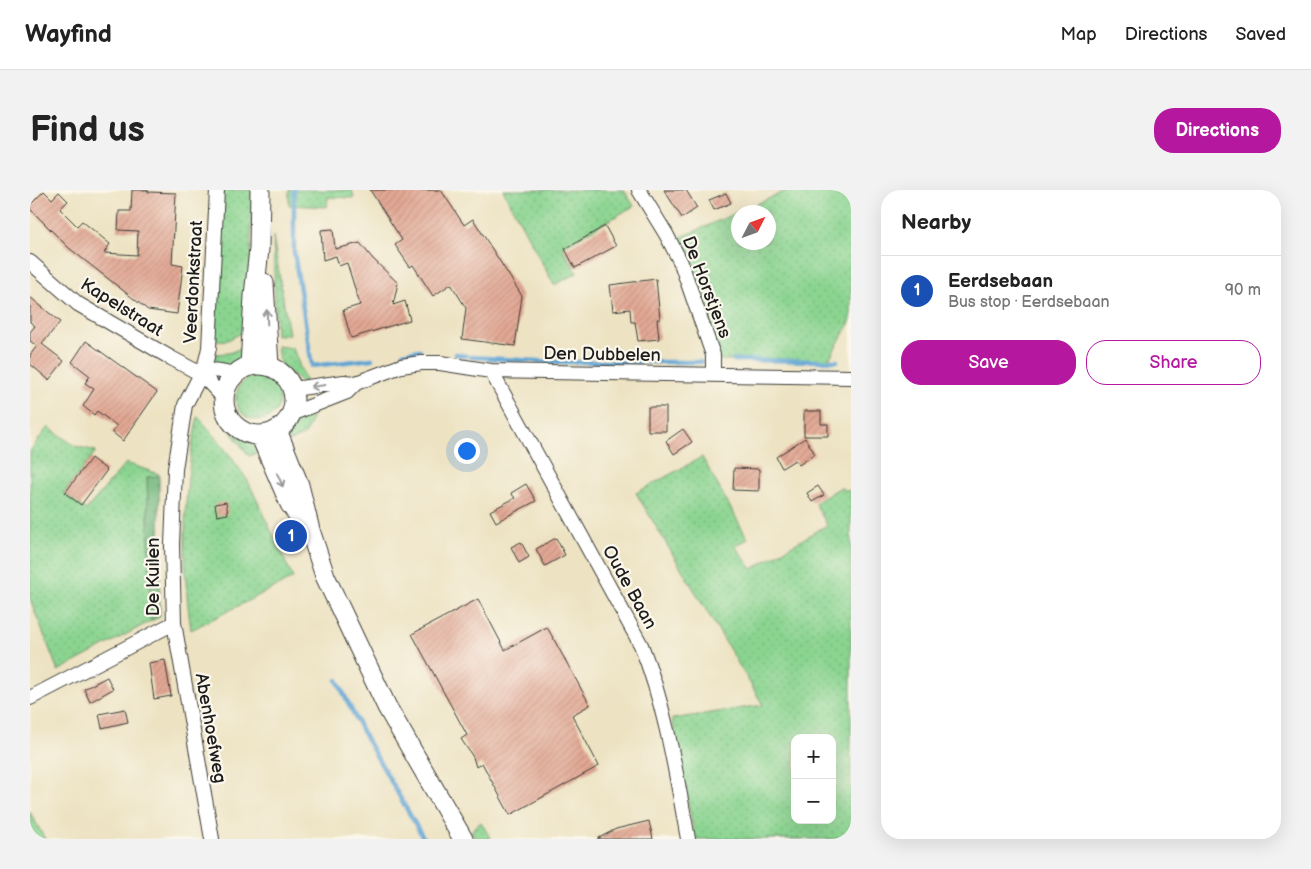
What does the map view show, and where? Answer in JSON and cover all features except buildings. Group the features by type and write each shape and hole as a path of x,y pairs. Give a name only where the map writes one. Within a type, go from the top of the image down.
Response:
{"main road":[{"path":"242,370 254,296 259,249 260,190"},
{"path":"259,249 266,295 269,366"},
{"path":"258,364 269,366 283,375 293,389 294,402 291,414 285,424 269,433 248,434 229,420 224,409 223,397 227,385 242,370 258,364"},
{"path":"269,433 299,486 310,530 325,576 387,707 463,839"}],"street":[{"name":"Veerdonkstraat","path":"201,374 209,348 217,190"},
{"name":"De Horstjens","path":"639,190 666,234 680,264 713,355 713,375"},
{"name":"Kapelstraat","path":"30,262 78,304 201,374 223,397"},
{"name":"Den Dubbelen","path":"291,414 347,392 356,383 401,366 421,362 491,371 851,377"},
{"path":"201,374 216,370 242,370"},
{"name":"Oude Baan","path":"491,371 641,646 657,688 667,726 688,839"},
{"name":"De Kuilen","path":"30,698 174,623 172,545 175,469 185,405 201,374"},
{"name":"Den Dubbelen","path":"293,389 344,382 356,383"},
{"name":"Abenhoefweg","path":"174,623 212,839"}],"green space":[{"path":"221,190 252,190 249,329 228,340 215,341"},
{"path":"289,190 352,190 354,198 328,197 327,207 289,205"},
{"path":"503,190 624,190 634,206 562,247 577,273 554,285"},
{"path":"788,190 851,190 851,320 828,361 720,360 675,240 731,215 731,250 776,250 776,205 754,205"},
{"path":"273,236 289,335 276,335"},
{"path":"249,345 242,360 229,369 221,366 214,360 215,354 229,353"},
{"path":"277,346 293,348 306,383 288,372 280,363"},
{"path":"254,376 262,376 274,382 280,398 274,414 262,420 254,420 242,414 236,402 236,394 242,382"},
{"path":"312,411 312,418 305,435 288,442 286,431 295,419"},
{"path":"198,416 248,481 293,578 191,630 186,577 185,523 189,468"},
{"path":"48,427 75,446 96,451 64,493 86,510 126,463 159,474 159,476 147,477 151,621 58,671 30,599 30,451"},
{"path":"230,431 243,439 256,441 263,452 249,456"},
{"path":"702,457 748,539 735,546 752,569 827,525 815,503 841,487 844,490 851,491 851,839 695,839 672,719 763,705 636,493"},
{"path":"159,476 160,617 151,621 147,477"},
{"path":"30,812 45,839 30,839"},
{"path":"481,822 491,839 475,839 471,831"}],"waterway":[{"path":"294,190 294,252 312,366 372,359"},
{"path":"403,353 420,350"},
{"path":"456,354 466,356"},
{"path":"471,357 554,362 649,362"},
{"path":"734,360 837,361"},
{"path":"653,362 701,362"},
{"path":"337,680 363,733 424,839"}],"place":[{"name":"Eerdsebaan","path":"291,536"}]}
